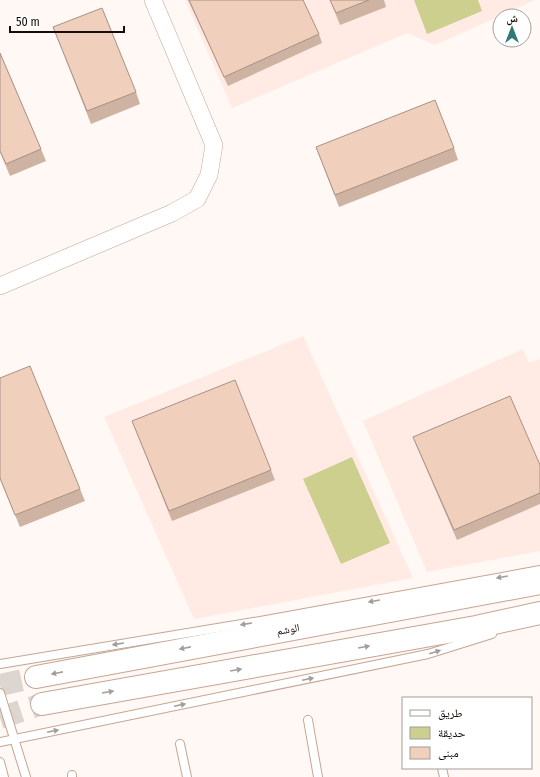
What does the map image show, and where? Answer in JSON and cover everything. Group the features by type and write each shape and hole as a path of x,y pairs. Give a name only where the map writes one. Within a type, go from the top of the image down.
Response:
{"main road":[{"name":"الوشم","path":"36,677 540,583"},
{"path":"454,586 500,591"},
{"path":"42,704 476,627 540,613"}],"street":[{"path":"0,286 172,213 197,199 209,175 214,145 153,0"}],"lane":[{"path":"0,664 266,620 540,570"},
{"path":"0,742 428,654 540,619"},
{"path":"1,697 26,777"},
{"path":"308,720 318,777"},
{"path":"180,744 187,777"},
{"path":"0,762 4,777"}],"shaded area":[{"path":"185,0 535,0 517,8 492,8 492,19 435,45 407,33 232,108"},
{"path":"303,336 413,578 194,619 104,417"},
{"path":"523,349 529,363 540,359 540,551 427,572 363,421"}],"green space":[{"path":"414,0 478,0 482,11 427,34"},
{"path":"352,457 390,543 341,564 303,479"}],"building":[{"path":"189,0 303,0 319,34 224,77"},
{"path":"330,0 369,0 336,13"},
{"path":"102,8 136,92 87,111 53,27"},
{"path":"0,53 41,149 6,164 0,151"},
{"path":"435,100 454,148 335,195 316,147"},
{"path":"30,366 80,489 15,515 0,478 0,378"},
{"path":"235,380 271,470 169,511 132,421"},
{"path":"510,396 540,465 540,493 454,530 413,437"}],"tunnel":[{"path":"0,685 36,677"},
{"path":"0,718 42,704"}]}
